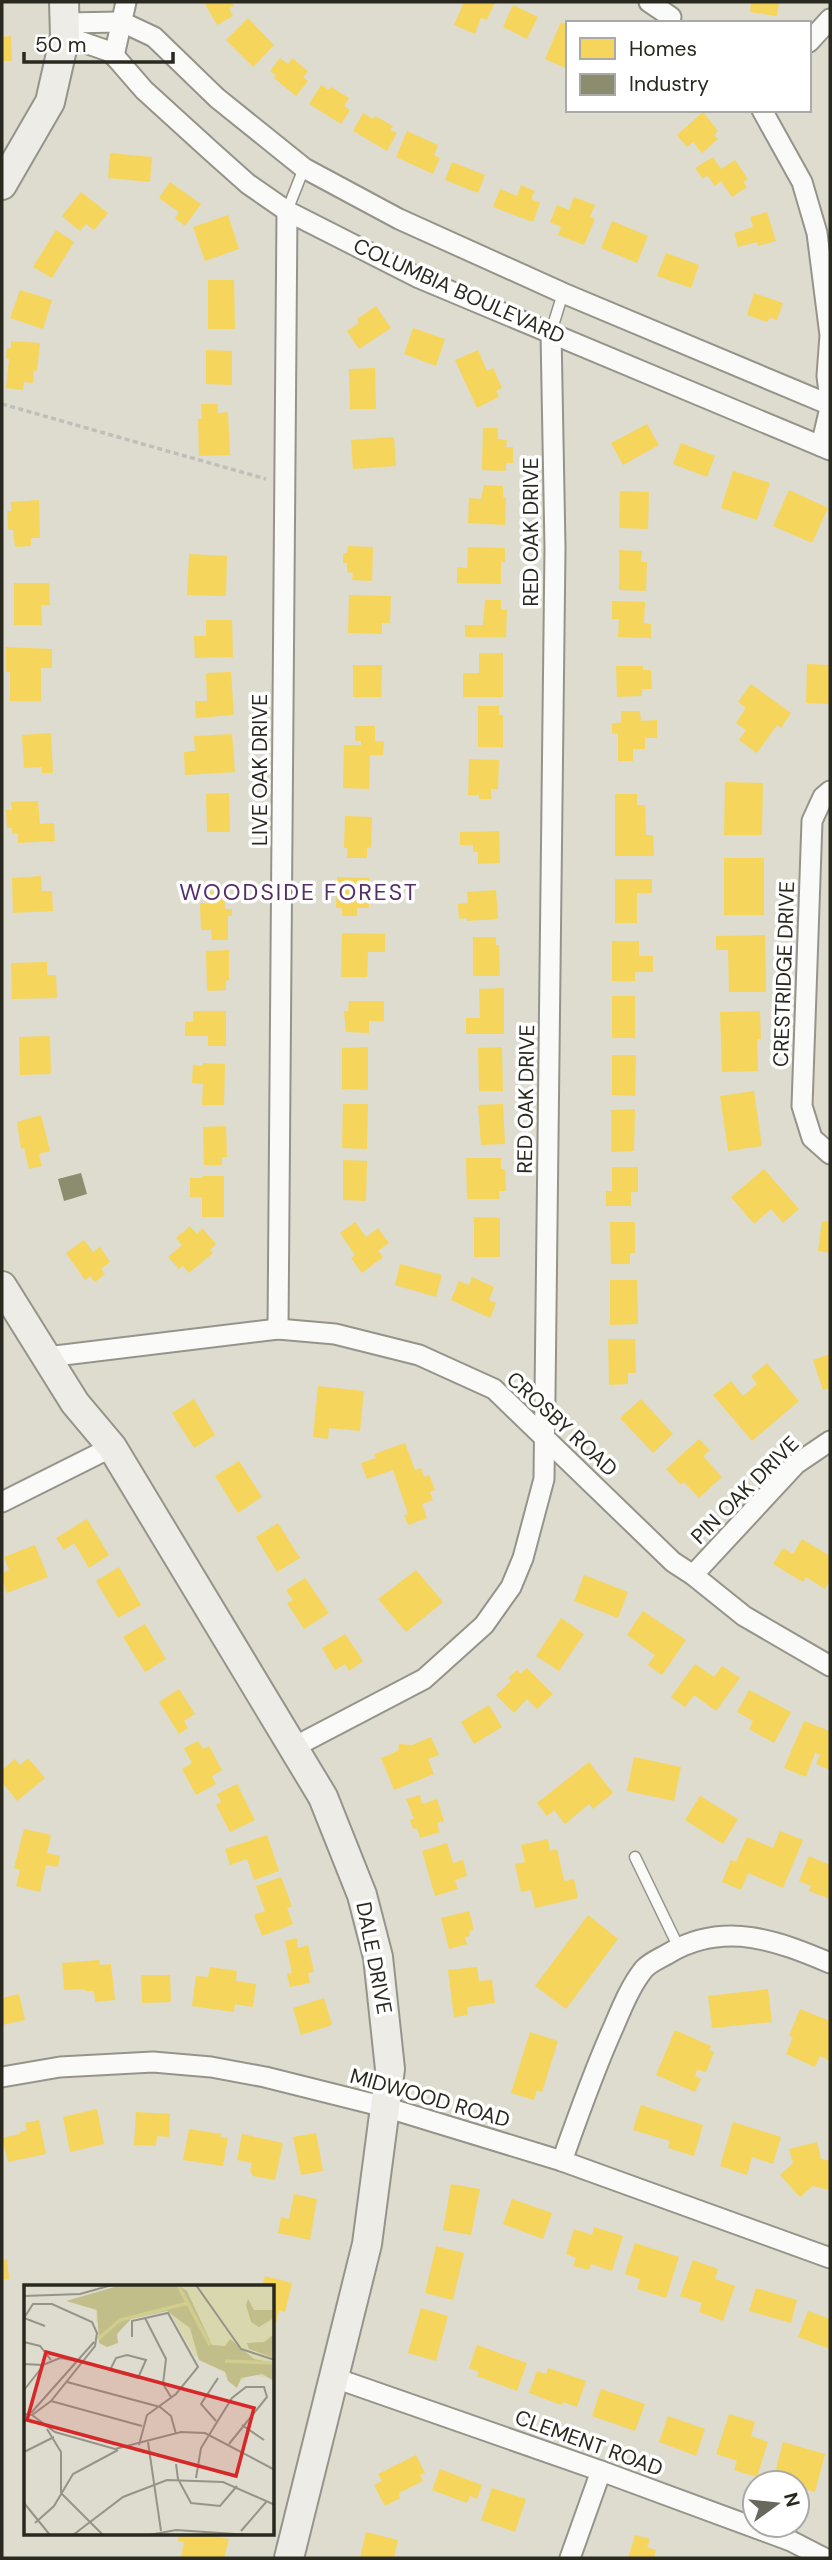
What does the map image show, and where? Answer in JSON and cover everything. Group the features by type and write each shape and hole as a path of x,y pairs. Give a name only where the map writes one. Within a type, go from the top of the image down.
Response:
{"street":[{"path":"114,57 127,2"},
{"path":"649,2 674,14"},
{"path":"811,41 830,19"},
{"path":"2,186 50,102 65,20"},
{"name":"COLUMBIA BOULEVARD","path":"65,20 122,22 154,37 217,99 304,167 448,243 830,404"},
{"name":"COLUMBIA BOULEVARD","path":"65,20 111,52 144,89 211,152 248,184 288,211 419,278 825,448"},
{"path":"763,112 802,182 824,231 830,335 827,376 830,404 825,448"},
{"name":"LIVE OAK DRIVE","path":"278,1329 288,211"},
{"name":"RED OAK DRIVE","path":"294,1746 424,1679 484,1625 511,1587 523,1558 544,1479 555,548 551,332"},
{"name":"CRESTRIDGE DRIVE","path":"830,791 822,797 812,821 802,1106 811,1138 830,1154"},
{"name":"DALE DRIVE","path":"2,1286 63,1383 76,1386 83,1397 90,1421 111,1447 323,1797 366,1907 378,1957 390,2070 368,2244 289,2558"},
{"name":"CROSBY ROAD","path":"47,1357 278,1329 335,1334 419,1355 494,1389 673,1562 744,1616 830,1666"},
{"name":"PIN OAK DRIVE","path":"693,1575 796,1464 830,1441"},
{"path":"2,1503 111,1447"},
{"path":"562,2161 596,2065 624,2003 645,1967 679,1948 712,1937 758,1937 830,1963"},
{"name":"MIDWOOD ROAD","path":"2,2077 60,2067 164,2063 211,2067 264,2077 385,2107 562,2161 830,2258"},
{"name":"CLEMENT ROAD","path":"335,2378 601,2471 791,2541 824,2558"},
{"path":"570,2558 601,2471"}],"lane":[{"path":"288,211 304,167"},
{"path":"551,332 563,293"},
{"path":"635,1857 679,1948"}],"path":[{"path":"2,404 285,485"}],"building: Homes":[{"path":"204,2 231,2 234,6 229,8 233,16 217,25"},
{"path":"464,2 495,2 487,20 481,18 475,34 454,25"},
{"path":"751,2 779,2 777,16 750,12"},
{"path":"513,5 538,17 527,39 503,27"},
{"path":"248,18 274,45 253,67 226,40"},
{"path":"561,22 566,24 566,68 545,59"},
{"path":"11,36 12,61 2,61 2,37"},
{"path":"280,58 288,64 292,58 308,71 303,77 308,81 296,96 274,78 276,75 270,71"},
{"path":"321,85 329,90 331,87 349,98 344,106 350,110 341,124 309,104"},
{"path":"703,112 718,131 714,135 718,139 702,153 693,142 687,147 677,135"},
{"path":"363,113 393,126 390,130 397,133 387,151 353,131"},
{"path":"407,131 438,145 434,155 440,158 433,174 396,157"},
{"path":"110,153 152,157 150,182 108,178"},
{"path":"713,157 721,169 735,160 748,179 743,182 747,187 732,197 721,181 715,186 707,175 703,179 695,168"},
{"path":"452,162 485,175 478,193 445,180"},
{"path":"170,182 201,204 185,226 175,218 179,212 159,198"},
{"path":"521,185 535,191 531,199 540,203 533,222 493,207 500,189 517,196"},
{"path":"81,192 108,213 94,230 86,224 80,231 62,216"},
{"path":"574,197 595,205 590,217 595,219 584,245 558,235 561,227 550,222 557,205 569,210"},
{"path":"767,212 776,241 758,246 757,242 738,247 734,233 753,227 750,217"},
{"path":"228,215 239,249 205,261 193,227"},
{"path":"612,221 648,236 637,263 601,248"},
{"path":"56,230 74,242 52,278 33,267"},
{"path":"666,253 699,265 691,288 657,276"},
{"path":"208,280 234,280 235,329 208,329"},
{"path":"20,290 52,300 43,329 10,318"},
{"path":"754,293 783,303 777,320 770,318 767,322 747,315"},
{"path":"376,306 391,328 359,349 347,331 359,323 357,319"},
{"path":"413,328 445,339 436,366 404,354"},
{"path":"11,341 40,343 33,383 24,382 23,390 6,388 9,359 6,358 7,348 11,348"},
{"path":"206,350 232,351 232,385 206,384"},
{"path":"478,350 487,371 493,368 502,388 496,391 499,397 477,408 455,360"},
{"path":"375,368 376,409 350,409 349,369"},
{"path":"201,404 218,404 218,413 228,412 230,455 199,456 198,419 202,419"},
{"path":"647,424 659,445 623,465 611,443"},
{"path":"483,428 498,428 498,439 507,440 506,447 513,447 513,463 506,463 506,471 482,470"},
{"path":"394,437 396,466 353,469 351,440"},
{"path":"681,443 715,456 707,477 673,464"},
{"path":"733,471 770,483 757,520 721,508"},
{"path":"484,485 503,486 503,497 506,497 505,525 468,523 469,498 481,499"},
{"path":"789,490 828,508 812,543 773,526"},
{"path":"620,491 649,492 648,529 619,528"},
{"path":"39,500 40,538 31,538 31,546 15,547 13,530 8,530 7,511 11,511 11,502"},
{"path":"348,546 373,547 372,581 352,580 353,573 347,572 347,563 343,563 343,553 347,553"},
{"path":"468,547 505,548 505,562 501,562 501,584 457,583 457,567 467,568"},
{"path":"619,550 642,551 641,562 647,562 646,591 619,590"},
{"path":"189,554 227,556 226,596 187,595"},
{"path":"14,583 49,583 50,605 41,605 42,625 14,625"},
{"path":"349,595 391,596 390,623 382,623 382,634 348,633"},
{"path":"485,600 501,600 501,610 507,610 506,637 465,637 465,625 483,625"},
{"path":"612,601 645,602 644,623 651,624 651,638 618,637 619,619 612,619"},
{"path":"206,620 232,620 233,657 195,658 194,636 206,636"},
{"path":"6,647 52,649 52,668 41,668 41,701 10,701 10,672 6,672"},
{"path":"479,653 503,653 503,697 463,697 463,673 479,673"},
{"path":"807,664 830,665 830,704 806,703"},
{"path":"353,665 382,665 381,697 353,697"},
{"path":"616,666 643,666 643,670 651,670 652,689 642,689 642,696 617,697"},
{"path":"231,672 234,715 196,718 195,701 207,701 206,673"},
{"path":"751,684 791,713 781,728 777,725 757,753 739,740 746,730 736,723 746,708 738,702"},
{"path":"478,706 499,706 499,715 503,715 503,747 478,747"},
{"path":"621,711 640,711 641,721 657,720 657,738 645,738 645,749 633,749 633,761 618,761 618,733 612,734 612,724 621,722"},
{"path":"355,726 375,726 375,741 384,741 383,755 370,755 369,789 343,788 344,745 361,745 361,741 355,741"},
{"path":"51,733 53,773 42,773 42,767 24,768 22,735"},
{"path":"232,734 235,772 185,775 184,752 195,751 194,736"},
{"path":"469,759 499,760 498,789 491,789 491,799 468,795"},
{"path":"725,782 763,783 762,835 724,835"},
{"path":"229,793 230,832 207,832 206,794"},
{"path":"615,794 637,794 637,805 645,805 646,835 653,835 654,856 615,856"},
{"path":"38,801 40,824 54,823 55,841 18,843 18,833 12,834 12,828 7,828 6,810 12,810 11,802"},
{"path":"345,816 372,817 371,848 367,847 367,858 347,858 347,848 344,848"},
{"path":"499,831 500,863 478,864 478,852 473,852 473,845 460,845 460,832"},
{"path":"724,858 764,858 764,915 724,915"},
{"path":"41,876 42,891 52,891 53,911 13,913 12,878"},
{"path":"337,877 369,878 369,908 357,908 357,916 342,916 342,908 336,908"},
{"path":"615,879 652,879 652,893 637,893 637,923 615,923"},
{"path":"496,890 498,919 459,919 458,904 468,903 467,892"},
{"path":"224,891 225,909 232,909 232,916 228,916 228,940 212,940 211,930 201,930 200,903 206,903 206,892"},
{"path":"342,933 385,934 385,952 368,952 367,977 341,977"},
{"path":"765,935 766,992 729,992 728,950 716,950 716,936"},
{"path":"473,937 496,937 496,945 499,945 500,976 473,976"},
{"path":"612,941 639,941 639,956 653,956 653,972 635,972 635,981 612,981"},
{"path":"229,950 229,980 226,981 226,990 207,991 206,951"},
{"path":"47,962 47,975 56,975 57,998 12,999 11,963"},
{"path":"504,988 504,1034 466,1034 466,1018 480,1018 479,989"},
{"path":"612,996 635,996 635,1038 612,1038"},
{"path":"349,1001 384,1001 384,1021 369,1021 369,1033 346,1032 344,1011 348,1011"},
{"path":"193,1011 226,1011 226,1046 208,1046 208,1036 185,1036 185,1022 193,1022"},
{"path":"760,1011 758,1071 722,1072 720,1012"},
{"path":"50,1036 51,1074 20,1075 19,1037"},
{"path":"368,1047 368,1090 342,1089 342,1048"},
{"path":"502,1047 503,1091 479,1091 478,1048"},
{"path":"612,1055 636,1055 635,1096 612,1095"},
{"path":"203,1063 225,1064 224,1105 202,1105 203,1084 192,1083 193,1065 203,1066"},
{"path":"754,1091 762,1146 728,1151 720,1096"},
{"path":"343,1104 368,1104 367,1149 342,1148"},
{"path":"503,1104 505,1144 481,1145 478,1105"},
{"path":"635,1109 634,1151 611,1152 611,1110"},
{"path":"41,1115 50,1151 39,1154 42,1166 29,1169 24,1148 21,1149 17,1122"},
{"path":"226,1126 227,1157 222,1157 222,1165 204,1165 203,1127"},
{"path":"466,1158 501,1158 501,1169 505,1169 506,1191 499,1191 499,1199 467,1199"},
{"path":"343,1160 367,1161 366,1201 343,1200"},
{"path":"612,1167 638,1167 638,1192 631,1192 631,1206 606,1206 606,1191 612,1191"},
{"path":"764,1169 799,1209 783,1223 771,1209 754,1224 731,1197"},
{"path":"224,1176 224,1217 202,1217 202,1197 190,1197 190,1178"},
{"path":"474,1217 500,1218 500,1257 474,1257"},
{"path":"822,1221 830,1222 830,1253 818,1251"},
{"path":"355,1222 366,1237 378,1228 389,1243 378,1251 383,1257 362,1273 351,1258 355,1255 340,1233"},
{"path":"610,1222 635,1222 635,1253 630,1253 630,1264 611,1264"},
{"path":"190,1226 197,1234 202,1228 216,1244 210,1250 213,1253 189,1273 183,1266 179,1269 168,1257 182,1245 176,1238"},
{"path":"84,1240 93,1252 100,1247 110,1262 101,1269 105,1274 95,1282 90,1276 85,1280 66,1253"},
{"path":"400,1264 442,1275 436,1297 395,1285"},
{"path":"472,1277 494,1287 489,1300 496,1303 490,1318 451,1300 459,1281 469,1285"},
{"path":"610,1280 637,1280 638,1324 610,1325"},
{"path":"608,1339 635,1339 636,1373 628,1373 628,1384 609,1385"},
{"path":"830,1354 830,1388 823,1390 813,1360"},
{"path":"767,1363 799,1401 752,1441 713,1395 731,1381 743,1396 757,1384 751,1376"},
{"path":"318,1386 364,1391 360,1431 329,1428 328,1439 313,1437"},
{"path":"194,1399 215,1435 194,1448 172,1413"},
{"path":"641,1399 673,1434 653,1453 620,1418"},
{"path":"699,1439 710,1450 703,1456 722,1477 699,1498 684,1482 681,1485 666,1469"},
{"path":"405,1443 415,1470 421,1468 424,1477 429,1475 435,1490 430,1492 433,1500 422,1504 427,1518 408,1525 404,1515 408,1514 393,1470 367,1479 361,1463 376,1458 374,1454"},
{"path":"239,1461 262,1497 238,1513 215,1476"},
{"path":"87,1519 109,1555 89,1568 74,1543 64,1550 56,1538"},
{"path":"278,1523 300,1558 277,1572 256,1537"},
{"path":"802,1539 830,1556 830,1580 825,1589 806,1577 803,1582 773,1564 783,1548 793,1554"},
{"path":"35,1545 48,1577 7,1593 2,1573 9,1570 4,1557"},
{"path":"119,1567 141,1605 118,1618 96,1581"},
{"path":"416,1570 443,1602 406,1632 378,1599"},
{"path":"584,1575 628,1592 618,1618 574,1601"},
{"path":"305,1578 329,1613 304,1629 287,1603 293,1600 286,1590"},
{"path":"643,1611 686,1640 662,1675 648,1665 655,1655 627,1635"},
{"path":"561,1618 584,1634 559,1671 536,1656"},
{"path":"145,1624 166,1659 145,1672 123,1637"},
{"path":"345,1634 363,1661 349,1671 345,1664 335,1670 322,1648"},
{"path":"695,1664 714,1677 722,1666 740,1678 716,1711 694,1695 685,1707 671,1697"},
{"path":"527,1668 553,1694 537,1709 527,1699 514,1713 496,1695 511,1681 508,1678 517,1670 520,1674"},
{"path":"179,1689 195,1714 184,1721 188,1728 179,1734 159,1702"},
{"path":"749,1690 791,1712 774,1743 749,1729 753,1721 737,1712"},
{"path":"489,1705 502,1727 474,1744 461,1722"},
{"path":"804,1721 830,1731 830,1770 816,1764 820,1755 815,1753 806,1777 784,1768"},
{"path":"431,1737 439,1755 428,1759 434,1774 394,1790 381,1758 398,1751 399,1744 412,1745"},
{"path":"198,1741 203,1749 209,1746 222,1770 212,1776 216,1784 196,1795 182,1769 192,1763 184,1748"},
{"path":"634,1757 681,1767 674,1801 627,1791"},
{"path":"28,1758 45,1778 17,1801 2,1782 2,1770 15,1759 20,1765"},
{"path":"589,1762 613,1793 593,1809 589,1804 565,1824 554,1810 547,1816 537,1803"},
{"path":"237,1784 255,1820 230,1832 216,1805 221,1802 217,1794"},
{"path":"420,1795 422,1804 437,1799 444,1821 437,1823 440,1832 420,1838 417,1828 413,1829 410,1820 414,1819 406,1799"},
{"path":"700,1796 738,1819 723,1844 685,1820"},
{"path":"24,1829 51,1835 47,1853 60,1856 58,1867 46,1865 40,1892 16,1886 20,1870 14,1868"},
{"path":"780,1831 803,1840 783,1888 748,1873 741,1890 722,1882 731,1860 736,1862 747,1837 773,1848"},
{"path":"267,1835 279,1871 254,1880 247,1859 230,1865 225,1849"},
{"path":"548,1839 550,1851 557,1849 564,1881 574,1879 578,1898 535,1908 531,1890 521,1892 515,1864 525,1862 521,1845"},
{"path":"447,1843 453,1863 463,1860 467,1876 455,1880 458,1889 435,1896 422,1851"},
{"path":"809,1856 830,1865 830,1899 809,1891 811,1886 799,1881"},
{"path":"281,1877 292,1906 287,1908 293,1924 262,1936 254,1915 265,1911 256,1886"},
{"path":"469,1911 474,1930 469,1931 470,1936 465,1937 467,1944 449,1949 441,1918"},
{"path":"588,1915 618,1939 566,2009 535,1986"},
{"path":"297,1938 298,1948 308,1945 314,1972 308,1973 310,1983 290,1987 287,1974 292,1973 285,1941"},
{"path":"99,1960 100,1965 111,1964 115,2000 95,2002 94,1991 64,1990 62,1963"},
{"path":"210,1967 237,1971 236,1981 256,1984 253,2007 235,2004 234,2012 192,2006 196,1976 208,1977"},
{"path":"477,1967 479,1981 492,1980 495,2003 467,2007 468,2015 454,2017 448,1970"},
{"path":"141,1975 170,1975 171,2002 142,2003"},
{"path":"768,1989 772,2022 712,2028 708,1996"},
{"path":"19,1994 25,2020 2,2025 2,1998"},
{"path":"324,1998 332,2025 301,2035 293,2008"},
{"path":"800,2009 830,2021 830,2061 820,2056 815,2067 786,2054 793,2037 789,2036"},
{"path":"675,2030 711,2046 709,2050 714,2052 706,2072 697,2070 695,2076 701,2079 695,2092 656,2075"},
{"path":"530,2032 558,2041 542,2092 537,2090 534,2100 511,2093"},
{"path":"641,2105 703,2125 694,2156 668,2148 670,2141 633,2130"},
{"path":"97,2109 104,2144 70,2152 63,2117"},
{"path":"136,2112 170,2114 169,2137 157,2136 156,2146 134,2145"},
{"path":"39,2120 46,2154 8,2162 2,2138 20,2134 27,2130 25,2123"},
{"path":"733,2122 781,2137 773,2164 752,2157 747,2175 720,2166"},
{"path":"189,2129 221,2134 220,2137 228,2138 223,2166 183,2160"},
{"path":"316,2133 323,2171 301,2175 293,2137"},
{"path":"242,2134 283,2143 275,2180 253,2176 250,2170 252,2163 237,2160"},
{"path":"817,2142 821,2159 830,2161 829,2190 813,2186 800,2197 780,2175 793,2163 789,2149"},
{"path":"451,2184 480,2189 471,2235 443,2230"},
{"path":"294,2194 317,2199 310,2240 278,2233 281,2217 289,2219"},
{"path":"512,2199 552,2213 543,2239 503,2224"},
{"path":"594,2227 623,2236 612,2271 591,2264 589,2270 573,2266 576,2258 566,2254 574,2229 592,2235"},
{"path":"635,2243 679,2257 666,2298 637,2289 640,2279 625,2274"},
{"path":"436,2246 464,2253 453,2300 425,2293"},
{"path":"7,2259 9,2279 2,2280 2,2260"},
{"path":"693,2260 718,2269 715,2279 735,2286 723,2321 699,2312 702,2303 680,2296"},
{"path":"265,2276 292,2283 285,2312 279,2310 277,2322 275,2285 263,2285"},
{"path":"756,2288 797,2300 791,2323 749,2311"},
{"path":"421,2308 448,2316 436,2361 408,2353"},
{"path":"808,2311 830,2319 830,2349 798,2337"},
{"path":"477,2345 527,2363 517,2391 477,2376 479,2372 469,2368"},
{"path":"548,2368 586,2381 577,2407 563,2402 561,2405 529,2393 537,2371 546,2374"},
{"path":"601,2389 645,2404 635,2431 592,2416"},
{"path":"729,2414 755,2422 751,2436 768,2442 760,2469 741,2469 741,2472 734,2470 737,2461 716,2454"},
{"path":"668,2416 705,2429 696,2456 659,2442"},
{"path":"783,2442 825,2454 815,2492 811,2491 811,2469 776,2469"},
{"path":"416,2455 425,2473 420,2475 423,2481 399,2493 400,2498 385,2506 374,2485 382,2481 378,2474"},
{"path":"440,2469 482,2485 477,2499 470,2496 467,2503 432,2490"},
{"path":"492,2488 526,2499 515,2532 481,2520"},
{"path":"366,2532 398,2540 394,2558 360,2558"},
{"path":"635,2535 650,2539 647,2547 656,2550 654,2558 628,2558"},
{"path":"179,2536 215,2536 229,2539 224,2558 181,2558 184,2542 178,2541"}],"building: Industry":[{"path":"81,1173 87,1194 64,1201 58,1179"}],"district":[{"name":"WOODSIDE FOREST","path":"299,892"}]}
